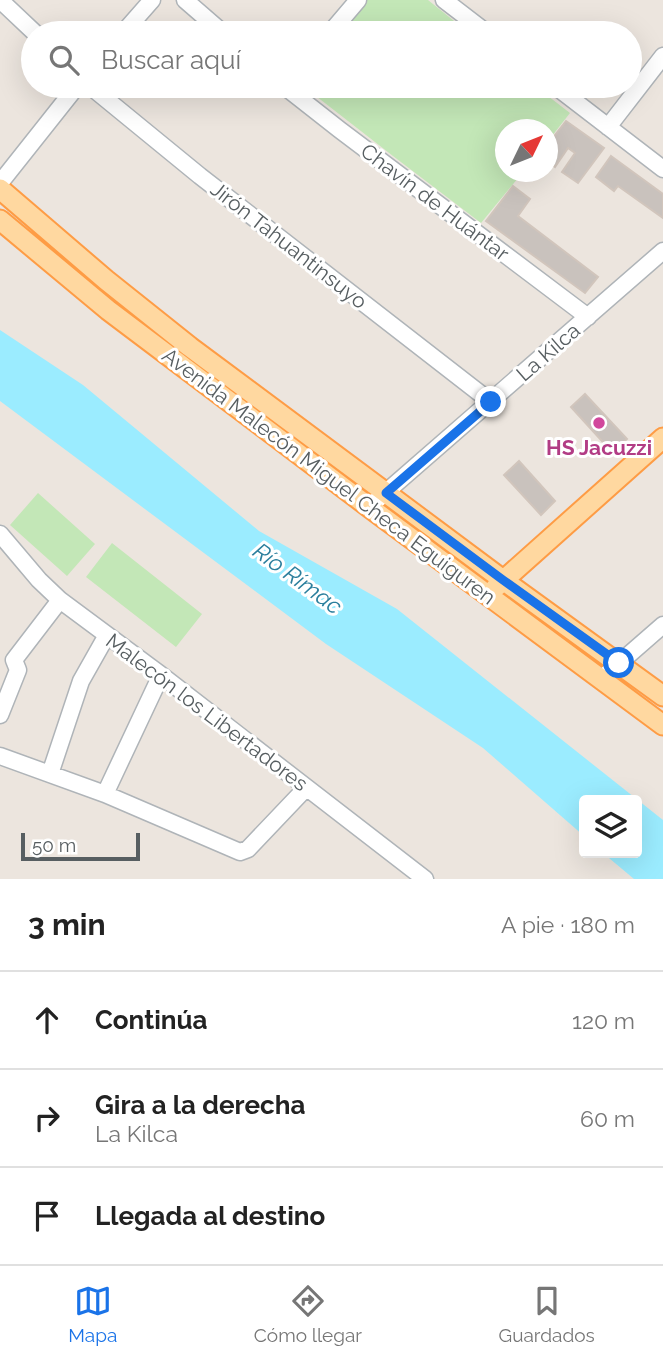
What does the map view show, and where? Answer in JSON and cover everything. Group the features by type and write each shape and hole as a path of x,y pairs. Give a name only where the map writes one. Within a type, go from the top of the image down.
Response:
{"main road":[{"name":"Avenida Malecón Miguel Checa Eguiguren","path":"0,190 190,347 663,696"},
{"name":"Avenida Malecón Miguel Checa Eguiguren","path":"0,220 108,310 369,508 663,725"},
{"path":"487,595 663,438"}],"street":[{"path":"1,0 23,21"},
{"path":"134,21 152,0"},
{"path":"185,0 209,21"},
{"path":"340,21 358,0"},
{"path":"444,0 471,21"},
{"path":"642,83 663,56"},
{"path":"0,183 67,98"},
{"name":"Jirón Tahuantinsuyo","path":"105,98 200,176 491,402"},
{"name":"Chavín de Huántar","path":"300,98 588,317"},
{"path":"571,98 663,169"},
{"path":"608,127 630,98"},
{"name":"La Kilca","path":"369,508 663,251"},
{"name":"Malecón los Libertadores","path":"0,534 60,600 425,879"},
{"path":"0,715 18,670 7,658 60,600"},
{"path":"601,679 663,625"},
{"path":"50,774 81,681 107,635"},
{"path":"105,794 161,676"},
{"path":"0,756 105,794 240,852 248,849 306,788"}],"green space":[{"path":"365,0 428,0 454,21 347,21"},
{"path":"318,98 551,98 570,113 558,128 558,119 495,119 495,182 515,182 481,223"},
{"path":"38,493 95,544 67,576 10,525"},
{"path":"112,543 202,614 176,647 86,577"}],"water":[{"name":"Río Rímac","path":"0,330 83,385 259,531 397,609 631,795 579,795 579,832 483,748 326,644 0,401"},
{"path":"642,803 663,820 663,879 634,879 609,858 642,858"}],"building":[{"path":"566,121 604,148 578,183 562,172 575,153 568,148 558,163 558,131"},
{"path":"611,156 663,194 663,218 618,186 614,191 596,177"},
{"path":"513,186 530,199 518,216 598,277 585,293 486,221"},
{"name":"HS Jacuzzi","path":"585,394 627,439 612,452 571,407"},
{"path":"519,461 555,501 541,515 504,475"}],"place":[{"name":"HS Jacuzzi","path":"599,423"}],"route":[{"path":"491,402 386,493 619,663"}]}
